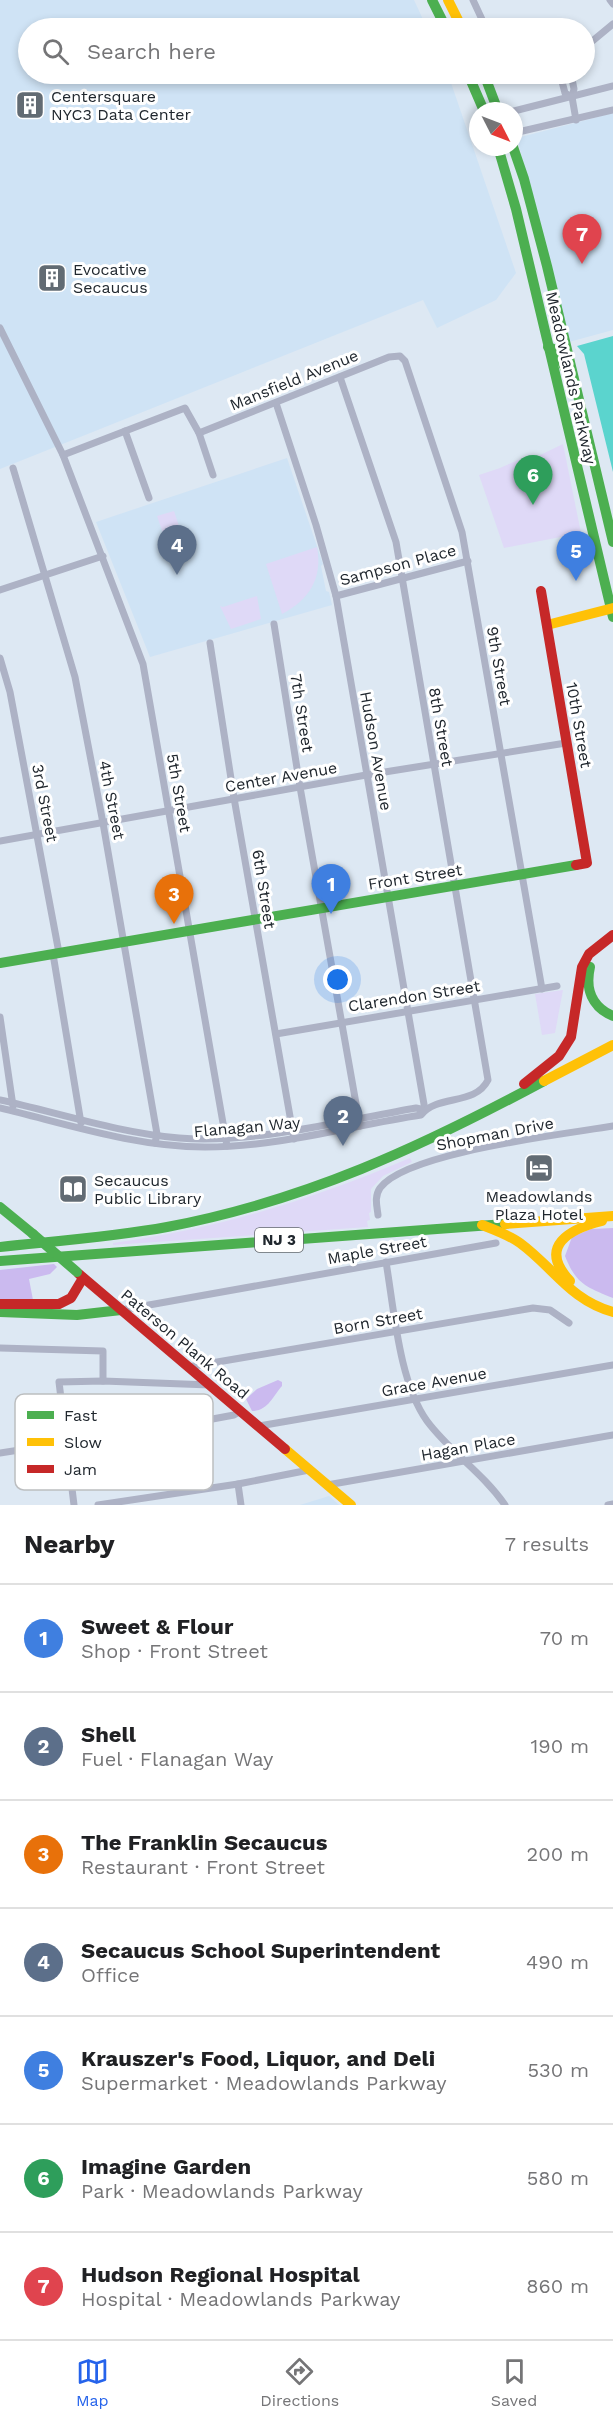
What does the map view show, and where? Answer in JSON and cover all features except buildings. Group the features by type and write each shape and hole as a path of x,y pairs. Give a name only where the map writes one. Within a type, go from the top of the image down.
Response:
{"main road":[{"path":"432,0 441,18"},
{"path":"448,0 457,18"},
{"path":"472,84 480,102"},
{"path":"488,84 495,102"},
{"name":"Meadowlands Parkway","path":"501,156 516,209 612,611"},
{"name":"Meadowlands Parkway","path":"516,156 534,216 613,542"},
{"path":"548,347 556,350 566,370 573,376"},
{"name":"10th Street","path":"541,591 587,863"},
{"path":"546,625 612,611"},
{"name":"Front Street","path":"0,963 587,863"},
{"path":"520,1093 526,1081 549,1065 566,1047 571,1036 582,967 588,954 613,935"},
{"path":"613,945 591,965 587,976 588,990 593,1000 600,1008 613,1016"},
{"name":"NJ 3","path":"0,1246 154,1229 205,1219 278,1200 394,1157 613,1045"},
{"name":"Paterson Plank Road","path":"0,1208 351,1505"},
{"path":"613,1217 579,1228 564,1236 560,1243 557,1260 564,1276 581,1291 613,1305"},
{"name":"NJ 3","path":"0,1261 480,1224 613,1217"},
{"path":"480,1224 518,1242 579,1298 599,1309 613,1312"},
{"name":"NJ 3","path":"0,1268 78,1256"},
{"path":"0,1304 50,1305 64,1302 75,1294 80,1275"},
{"path":"0,1312 109,1313 121,1310"}],"street":[{"path":"472,0 481,18"},
{"path":"610,0 613,4"},
{"path":"595,39 613,24"},
{"path":"563,84 565,93 572,97"},
{"path":"573,84 572,97 576,120"},
{"path":"523,109 613,86"},
{"path":"523,131 613,110"},
{"name":"5th Street","path":"0,328 63,455 143,664 227,1142"},
{"name":"Mansfield Avenue","path":"199,433 389,357 400,356"},
{"name":"9th Street","path":"400,356 405,361 460,525 542,989"},
{"name":"8th Street","path":"340,377 396,542 488,1075 484,1087"},
{"name":"Hudson Avenue","path":"276,402 316,525 336,596 425,1110"},
{"path":"63,455 185,408 199,433 213,475"},
{"path":"125,431 149,498"},
{"name":"4th Street","path":"13,468 75,676 157,1134 155,1143"},
{"path":"0,590 103,556"},
{"name":"Sampson Place","path":"336,596 468,561"},
{"name":"7th Street","path":"274,624 300,787 360,1122"},
{"name":"6th Street","path":"210,644 234,798 294,1138"},
{"name":"3rd Street","path":"0,658 10,692 38,835 81,1124"},
{"name":"Center Avenue","path":"0,841 234,798 566,743"},
{"name":"Clarendon Street","path":"276,1034 557,986"},
{"path":"0,1017 13,1107"},
{"name":"Flanagan Way","path":"0,1100 13,1107 155,1143 192,1143 294,1138 327,1132 416,1108 425,1110 433,1105 471,1095 484,1087"},
{"name":"Flanagan Way","path":"0,1108 13,1107"},
{"name":"Flanagan Way","path":"258,1139 326,1124 360,1122"},
{"name":"Flanagan Way","path":"81,1124 157,1134 192,1143"},
{"path":"326,1124 327,1132"},
{"name":"Shopman Drive","path":"378,1215 376,1198 381,1187 399,1174 422,1163 449,1155 613,1126"},
{"name":"Maple Street","path":"121,1310 496,1243"},
{"path":"386,1262 398,1332 414,1399 428,1422 492,1487 505,1505"},
{"name":"Born Street","path":"188,1367 532,1308 550,1310 568,1323"},
{"path":"0,1348 103,1351 103,1381"},
{"name":"Grace Avenue","path":"259,1426 613,1365"},
{"path":"60,1394 59,1383 103,1381 210,1385"},
{"path":"213,1418 241,1411"},
{"name":"Hagan Place","path":"327,1485 613,1435"},
{"path":"0,1453 15,1451"},
{"path":"213,1488 309,1470"},
{"path":"238,1484 241,1505"},
{"path":"72,1490 74,1505"},
{"path":"98,1505 198,1490"},
{"path":"608,1505 613,1504"}],"shaded area":[{"path":"0,0 414,0 422,18 18,18 18,84 451,84 469,135 469,156 476,156 516,273 496,300 437,328 423,300 0,469"},
{"path":"613,113 613,330 569,342 522,156 523,136"},
{"path":"613,336 613,472 584,354 577,346"},
{"path":"563,444 581,533 504,548 479,475 527,456 530,460"},
{"path":"287,458 323,564 321,566 326,591 329,592 332,605 150,657 96,522"},
{"path":"174,511 181,532 164,536 157,516"},
{"path":"317,547 318,569 312,587 300,602 282,614 266,564"},
{"path":"257,596 261,619 231,629 220,606"},
{"path":"563,990 555,1033 542,1035 535,994"},
{"path":"410,1158 412,1162 383,1176 371,1189 371,1212 369,1213 370,1220 367,1221 368,1227 113,1245 113,1243 191,1229 264,1211 337,1187"},
{"path":"613,1228 613,1298 596,1291 578,1279 565,1256 572,1237 591,1229"},
{"path":"54,1264 57,1267 50,1274 29,1279 33,1300 0,1300 0,1270"},
{"path":"278,1380 282,1382 282,1386 270,1402 252,1411 246,1399 257,1389"},
{"path":"329,1496 339,1505 300,1505"}],"traffic: fast":[{"path":"432,0 441,18"},
{"path":"472,84 480,102"},
{"path":"488,84 495,102"},
{"path":"501,156 516,209 613,617"},
{"path":"516,156 547,266 613,542"},
{"path":"548,347 556,350 571,375"},
{"path":"0,963 576,865"},
{"path":"590,967 589,983 592,996 600,1008 613,1016"},
{"path":"0,1247 167,1227 267,1202 314,1187 407,1149 544,1081"},
{"path":"0,1207 33,1234"},
{"path":"0,1261 505,1224"},
{"path":"33,1234 77,1272"},
{"path":"0,1312 77,1315 121,1310"}],"traffic: slow":[{"path":"448,0 457,18"},
{"path":"547,625 613,608"},
{"path":"544,1081 613,1045"},
{"path":"505,1224 613,1216"},
{"path":"570,1281 561,1269 557,1249 569,1234 602,1221"},
{"path":"482,1225 516,1240 585,1300 613,1312"},
{"path":"285,1449 351,1505"}],"traffic: jam":[{"path":"541,591 587,863 576,865"},
{"path":"524,1084 559,1056 571,1037 582,967 589,954 613,935"},
{"path":"79,1274 285,1449"},
{"path":"0,1304 59,1304 71,1298 83,1278"}],"place":[{"name":"Centersquare NYC3 Data Center","path":"30,105"},
{"name":"Hudson Regional Hospital","path":"582,264"},
{"name":"Evocative Secaucus","path":"52,278"},
{"name":"Imagine Garden","path":"533,505"},
{"name":"Secaucus School Superintendent","path":"177,575"},
{"name":"Krauszer's Food, Liquor, and Deli","path":"576,581"},
{"name":"Sweet & Flour","path":"331,914"},
{"name":"The Franklin Secaucus","path":"174,924"},
{"name":"Shell","path":"343,1146"},
{"name":"Meadowlands Plaza Hotel","path":"539,1168"},
{"name":"Secaucus Public Library","path":"73,1189"}]}
